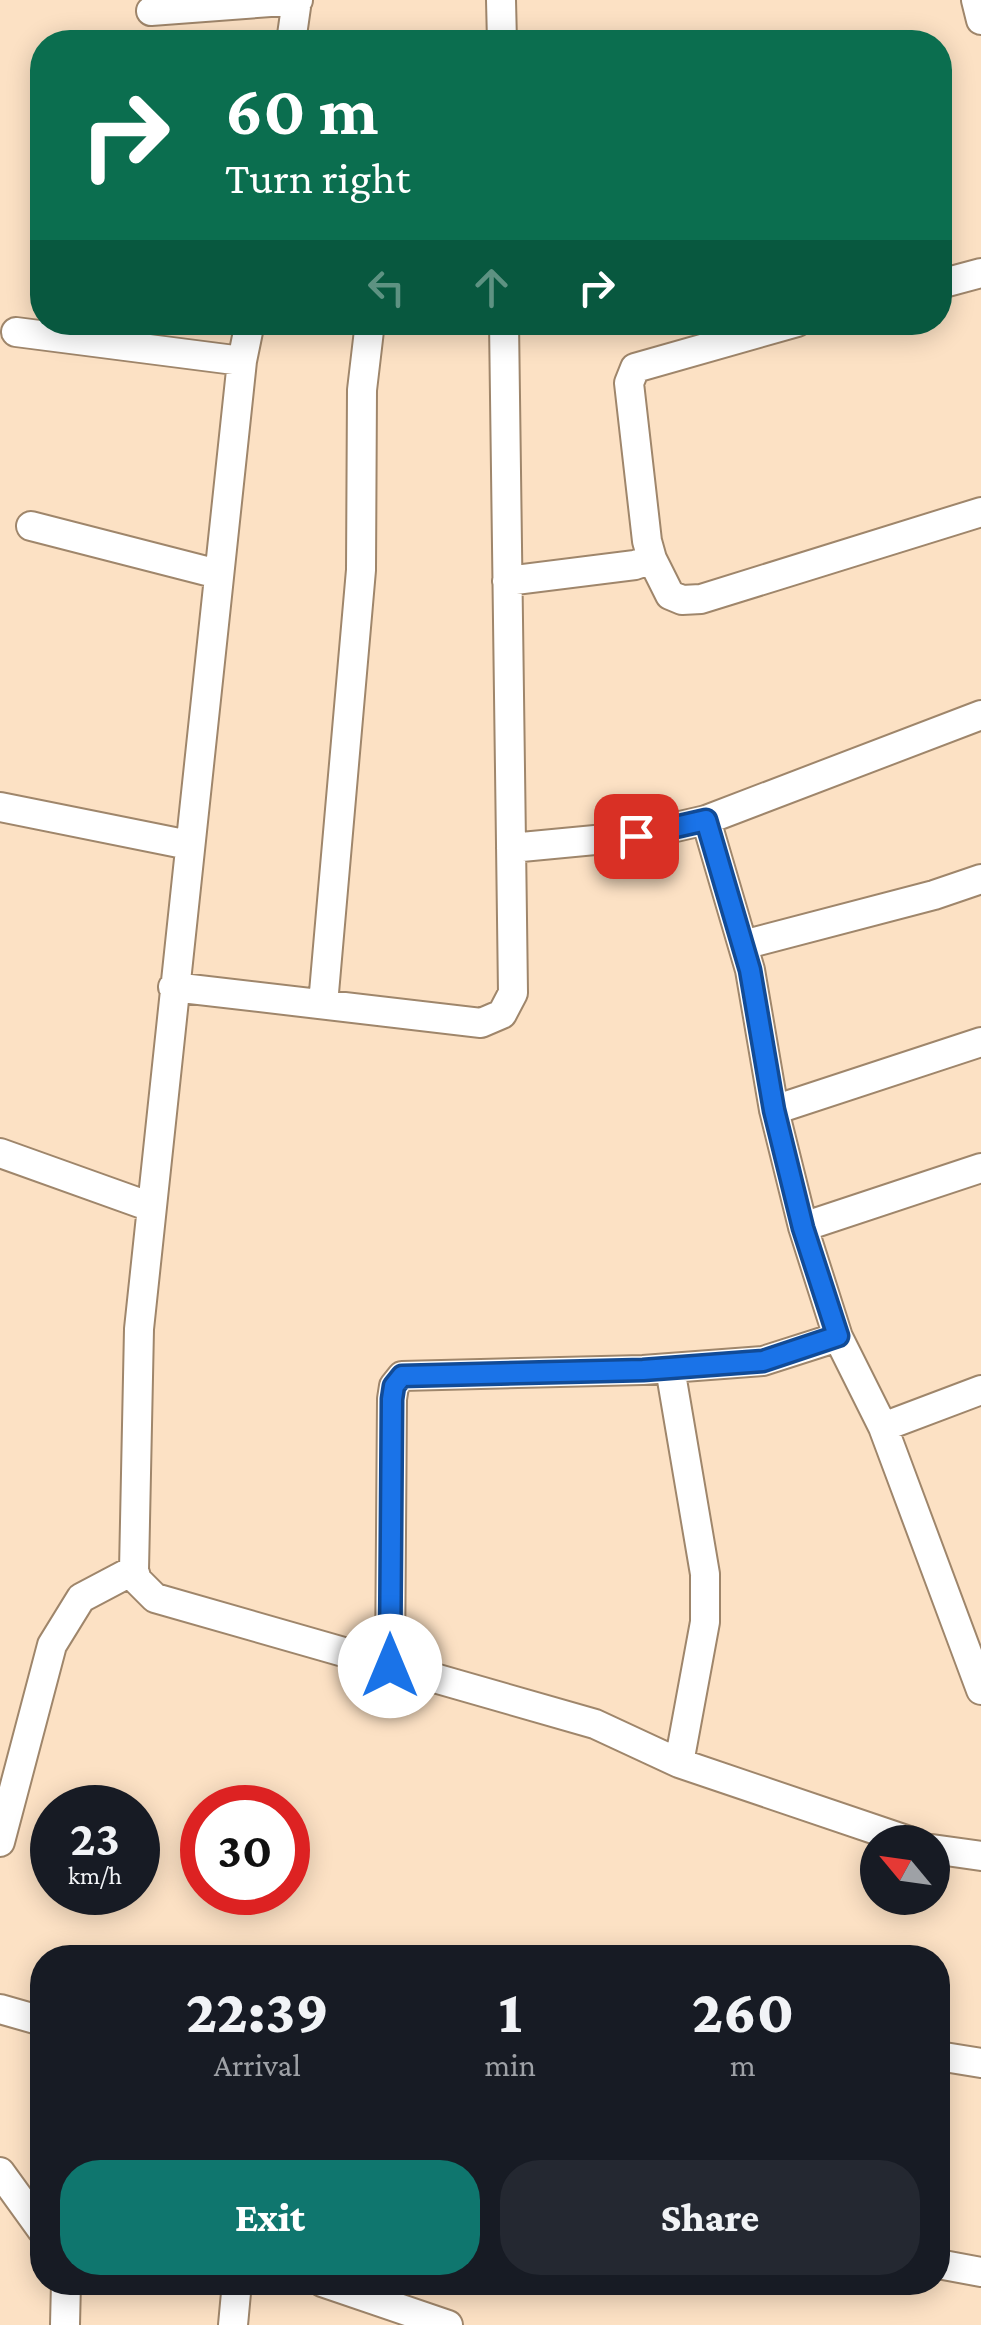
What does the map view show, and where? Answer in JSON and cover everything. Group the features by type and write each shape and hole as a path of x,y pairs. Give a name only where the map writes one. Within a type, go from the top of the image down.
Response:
{"street":[{"path":"151,11 297,0 293,30"},
{"path":"501,0 502,30"},
{"path":"976,0 981,20"},
{"path":"952,281 981,273"},
{"path":"16,332 30,334"},
{"path":"39,335 242,361"},
{"path":"247,335 188,845 138,1329 134,1570 137,1580 155,1598 596,1724 679,1763 862,1825"},
{"path":"322,1004 362,570 362,390 368,335"},
{"path":"173,987 481,1023 502,1014 513,993 504,335"},
{"path":"751,335 635,368 629,384 647,541 670,595 682,600 700,599 981,512"},
{"path":"31,526 218,574"},
{"path":"507,581 652,559"},
{"path":"511,848 636,836 706,820 981,715"},
{"path":"0,807 188,845"},
{"path":"706,820 743,945 774,1110 803,1228 838,1336 882,1428 981,1690"},
{"path":"743,945 981,879"},
{"path":"774,1110 981,1042"},
{"path":"0,1154 151,1207"},
{"path":"803,1228 981,1168"},
{"path":"390,1666 392,1399 394,1386 402,1376 670,1368 763,1361 838,1336"},
{"path":"670,1368 705,1574 705,1622 679,1763"},
{"path":"882,1428 981,1390"},
{"path":"0,1842 52,1645 81,1598 134,1570"},
{"path":"950,1852 981,1856"},
{"path":"0,2009 30,2018"},
{"path":"950,2058 981,2063"},
{"path":"0,2172 30,2213"},
{"path":"950,2266 981,2272"},
{"path":"65,2325 66,2295"},
{"path":"234,2325 235,2295"},
{"path":"360,2295 448,2325"}],"route":[{"path":"390,1666 392,1399 394,1386 402,1376 643,1370 763,1361 838,1336 803,1228 774,1110 750,970 706,820 636,836"}]}
